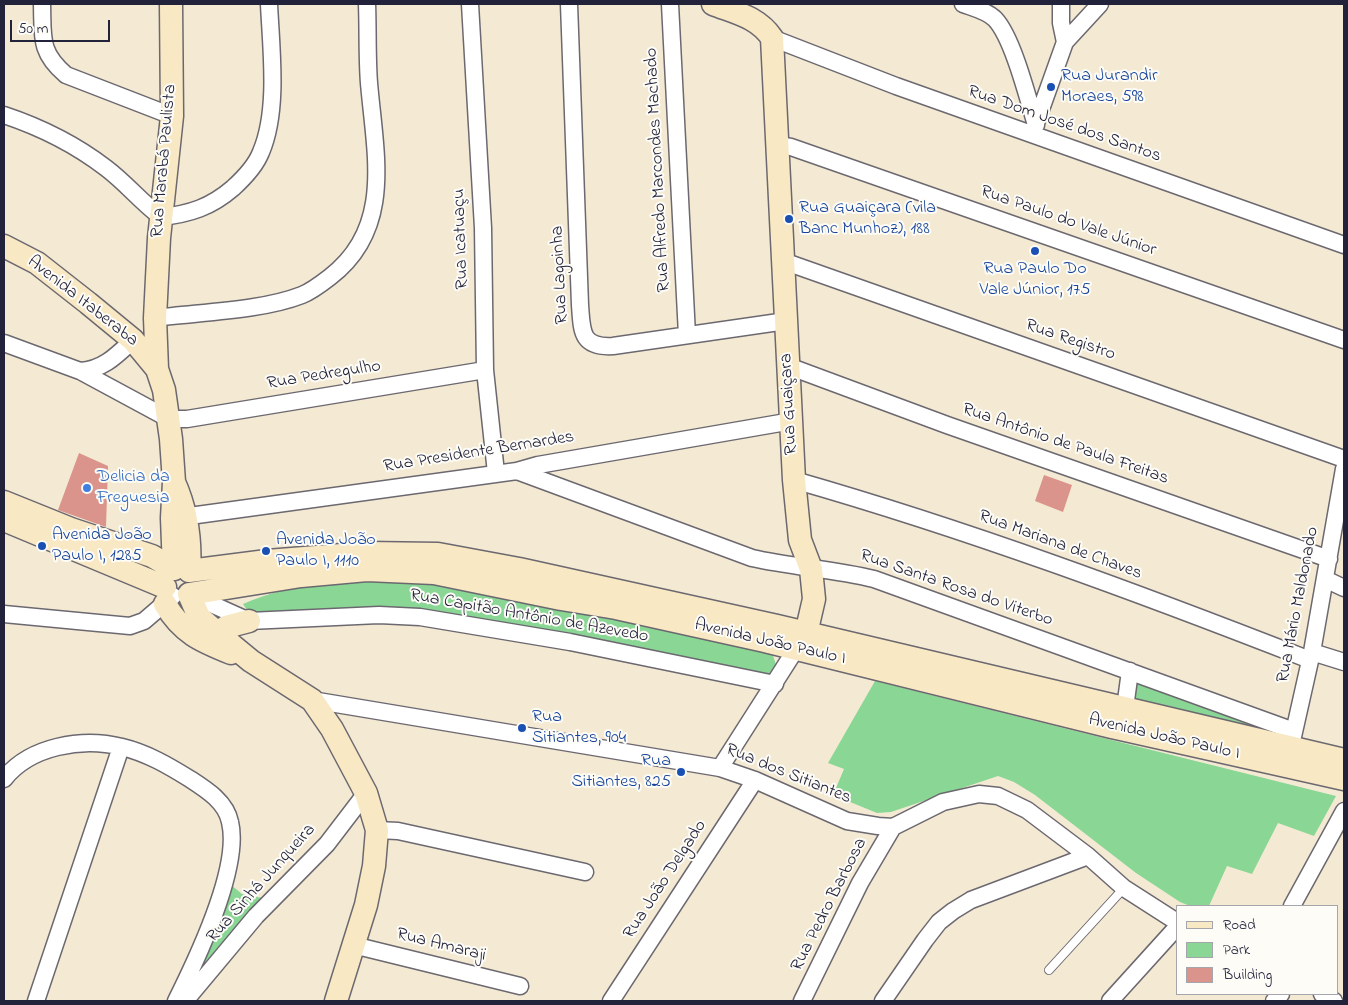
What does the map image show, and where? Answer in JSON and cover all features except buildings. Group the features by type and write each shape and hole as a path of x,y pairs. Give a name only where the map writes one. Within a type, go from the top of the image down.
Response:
{"main road":[{"name":"Rua Marabá Paulista","path":"158,369 156,318 161,217 172,116 171,4"},
{"path":"713,4 755,20 765,27 772,38"},
{"name":"Rua Guaiçara","path":"772,38 794,480 800,540 811,569 814,599 800,641"},
{"name":"Avenida Itaberaba","path":"4,246 37,263 133,340 158,369 169,420 179,518 176,587 185,631 198,639 251,661"},
{"path":"133,340 143,334 156,318"},
{"path":"4,502 71,529 152,556 176,587"},
{"path":"4,520 176,587"},
{"name":"Avenida João Paulo I","path":"176,587 367,570 417,571 470,579 561,599 800,641 1125,708 1292,740 1344,760"},
{"name":"Avenida Itaberaba","path":"176,587 199,617 251,661 312,700 332,729 366,793 377,830 371,886 336,1001"},
{"path":"224,638 226,627 250,621"},
{"name":"Avenida João Paulo I","path":"800,641 1231,754 1344,779"},
{"path":"1231,754 1249,748 1282,754 1292,740"}],"street":[{"path":"42,4 46,54 52,63 66,75 172,116"},
{"path":"4,115 62,139 107,168 161,217 191,213 219,201 239,182 261,152 272,102 269,4"},
{"path":"156,318 259,305 302,295 340,270 362,243 369,228 376,193 369,79 367,4"},
{"name":"Rua Icatuaçu","path":"470,4 483,228 485,370 496,473"},
{"name":"Rua Lagoinha","path":"569,4 580,305 584,337 591,343 604,346 786,321"},
{"name":"Rua Alfredo Marcondes Machado","path":"670,4 687,335"},
{"path":"963,4 989,14 1001,27 1020,71 1035,130"},
{"path":"1061,4 1061,23 1065,42"},
{"path":"1035,130 1065,42 1100,4"},
{"name":"Rua Dom José dos Santos","path":"772,38 896,86 1035,130 1344,245"},
{"name":"Rua Paulo do Vale Júnior","path":"777,145 791,147 1344,340"},
{"name":"Rua Registro","path":"784,261 1344,459"},
{"path":"80,371 92,370 112,359 133,340"},
{"path":"4,343 80,371 169,420"},
{"path":"112,359 109,376 114,391"},
{"name":"Rua Antônio de Paula Freitas","path":"788,366 947,425 1329,559"},
{"name":"Rua Pedregulho","path":"169,420 187,419 485,370"},
{"name":"Rua Presidente Bernardes","path":"179,518 517,471 538,465 792,421"},
{"name":"Rua Mário Maldonado","path":"1292,740 1311,656 1329,559 1340,522 1344,469"},
{"name":"Rua Santa Rosa do Viterbo","path":"517,471 752,558 811,569 843,571 874,579 1130,671 1292,740"},
{"name":"Rua Mariana de Chaves","path":"794,480 875,503 990,542 1311,656 1344,662"},
{"path":"1325,579 1344,588"},
{"path":"4,614 130,626 144,621 176,587"},
{"name":"Rua Capitão Antônio de Azevedo","path":"176,587 250,621 379,615 420,617 570,642 775,684"},
{"name":"Rua Guaiçara","path":"720,768 775,684 800,641"},
{"path":"1125,708 1130,671"},
{"name":"Rua dos Sitiantes","path":"312,700 720,768 755,780 847,821 893,827"},
{"path":"4,779 19,765 48,749 80,744 121,747 152,758 196,783 220,802 230,820 230,855 206,934 176,1001"},
{"path":"36,1001 121,747"},
{"name":"Rua João Delgado","path":"611,1001 755,780"},
{"name":"Rua Sinhá Junqueira","path":"185,1001 256,916 327,844 366,793"},
{"path":"893,827 943,802 979,794 998,796 1027,810 1088,856 1124,888 1176,921"},
{"path":"1293,905 1344,811"},
{"name":"Rua Pedro Barbosa","path":"802,1001 860,883 893,827"},
{"path":"377,830 398,832 585,872"},
{"path":"883,1001 939,922 953,911 971,900 1088,856"},
{"path":"1110,1001 1176,928"},
{"name":"Rua Amaraji","path":"353,945 520,986"}],"lane":[{"path":"1049,970 1124,888"}],"green space":[{"path":"408,578 771,649 777,668 770,676 487,620 452,615 251,617 243,604 263,596 303,586 346,581"},
{"path":"1126,674 1251,721 1290,748 1138,711"},
{"path":"875,681 1336,796 1314,836 1278,823 1252,874 1227,866 1209,905 1188,905 1136,873 1035,795 1014,782 998,776 891,812 877,813 833,795 844,769 828,763"},
{"path":"218,874 242,894 263,898 182,990"}],"place":[{"name":"Rua Jurandir Moraes, 598","path":"1051,87"},
{"name":"Rua Guaiçara (vila Banc Munhoz), 188","path":"789,219"},
{"name":"Rua Paulo Do Vale Júnior, 175","path":"1035,251"},
{"name":"Delicia da Freguesia","path":"87,488"},
{"name":"Avenida João Paulo I, 1285","path":"42,546"},
{"name":"Avenida João Paulo I, 1110","path":"266,551"},
{"name":"Rua Sitiantes, 904","path":"522,728"},
{"name":"Rua Sitiantes, 825","path":"681,772"}]}
